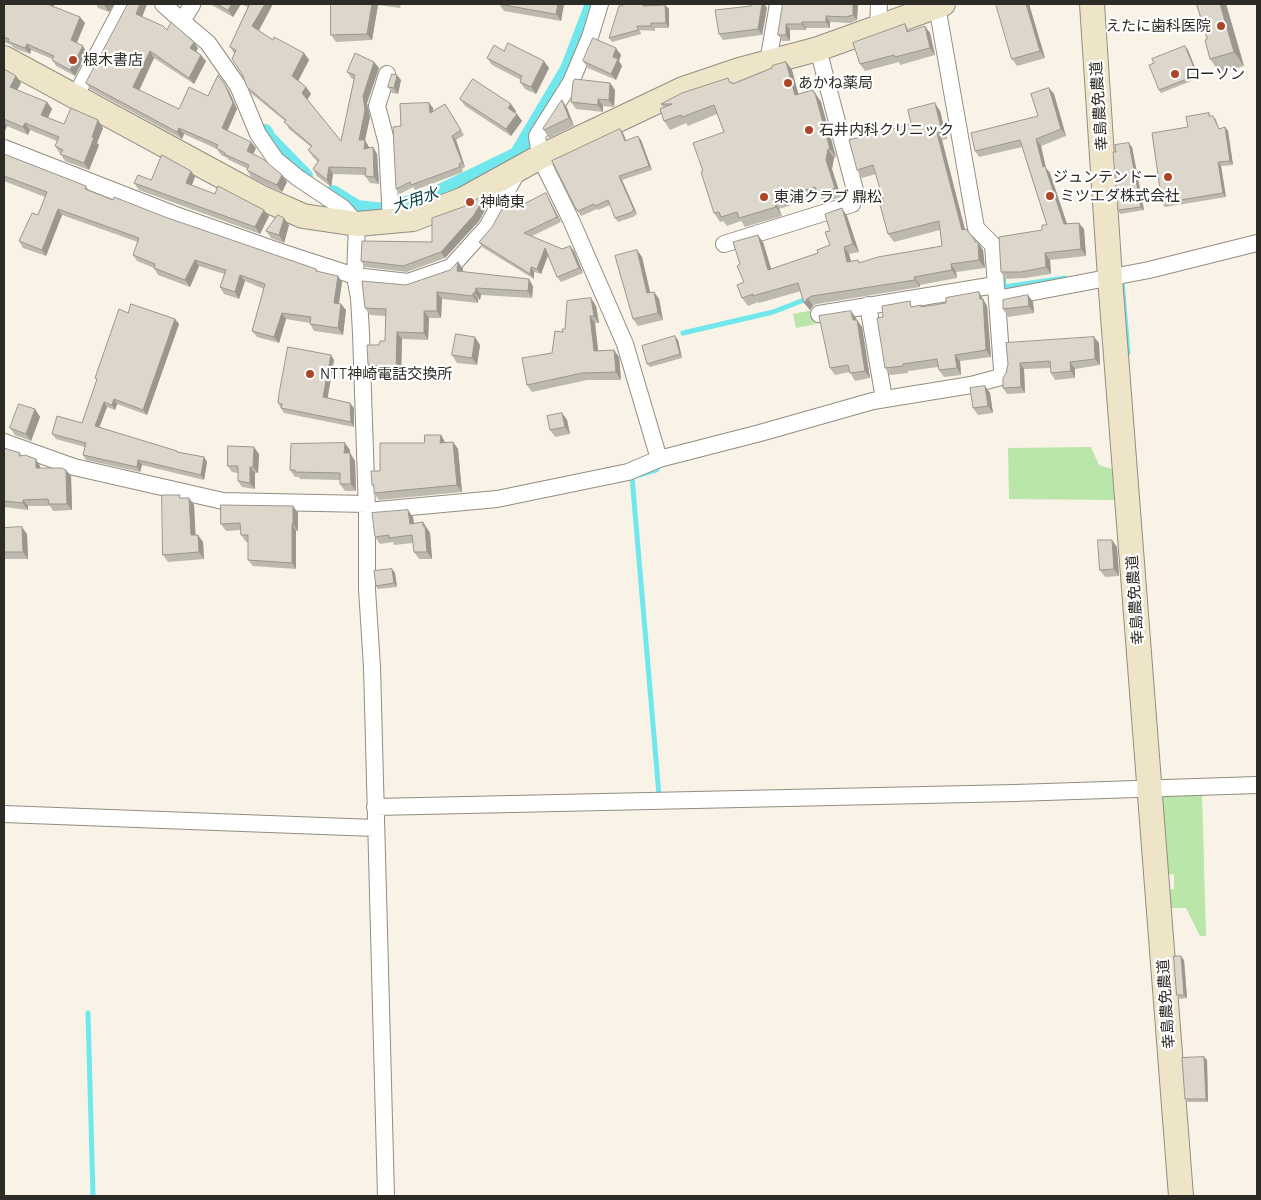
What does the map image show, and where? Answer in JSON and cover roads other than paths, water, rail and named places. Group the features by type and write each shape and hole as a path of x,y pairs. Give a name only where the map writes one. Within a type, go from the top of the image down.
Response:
{"street":[{"path":"75,97 124,4"},
{"path":"163,4 188,10 238,86 258,134 276,160 298,178 343,208 357,224 355,276 359,298 370,509 367,589 379,807 375,828 386,1196"},
{"path":"600,4 590,37 571,82 537,136 540,158 571,220 625,344 659,459"},
{"path":"768,62 778,4"},
{"path":"878,28 879,4"},
{"name":"幸島農免農道","path":"1092,4 1110,278 1181,1196"},
{"path":"4,58 262,198 303,216 357,224 391,212 413,219 464,199 540,158 682,89 739,70 818,49 940,5 976,228 993,245 1002,369 1001,377 972,385 884,399 659,459 628,472 497,499 370,509 223,501 74,467 4,442"},
{"path":"724,244 852,204 856,190 818,49"},
{"path":"387,74 377,106 387,144 391,212"},
{"path":"4,148 191,220 281,252 355,276 408,282 451,267 487,226 518,170"},
{"path":"819,314 868,305 1110,278 1257,244"},
{"path":"868,305 884,399"},
{"path":"379,807 1005,794 1257,785"},
{"path":"4,814 375,828"}],"waterway":[{"name":"大用水","path":"333,193 357,208 384,211 430,197 517,155 568,69 593,4"},
{"name":"大用水","path":"265,132 268,138 305,176"},
{"path":"1003,269 1004,287 1065,278"},
{"path":"1122,281 1128,353"},
{"path":"683,333 773,312 809,298"},
{"path":"659,795 632,477 656,470 661,464"},
{"path":"88,1013 93,1196"}],"place":[{"name":"えたに歯科医院","path":"1221,26"},
{"name":"根木書店","path":"73,60"},
{"name":"ローソン","path":"1175,74"},
{"name":"あかね薬局","path":"788,83"},
{"name":"石井内科クリニック","path":"809,130"},
{"name":"ジュンテンドー","path":"1168,177"},
{"name":"ミツエダ株式会社","path":"1050,196"},
{"name":"東浦クラブ 鼎松","path":"764,197"},
{"name":"神崎東","path":"470,202"},
{"name":"NTT神崎電話交換所","path":"310,374"}]}
